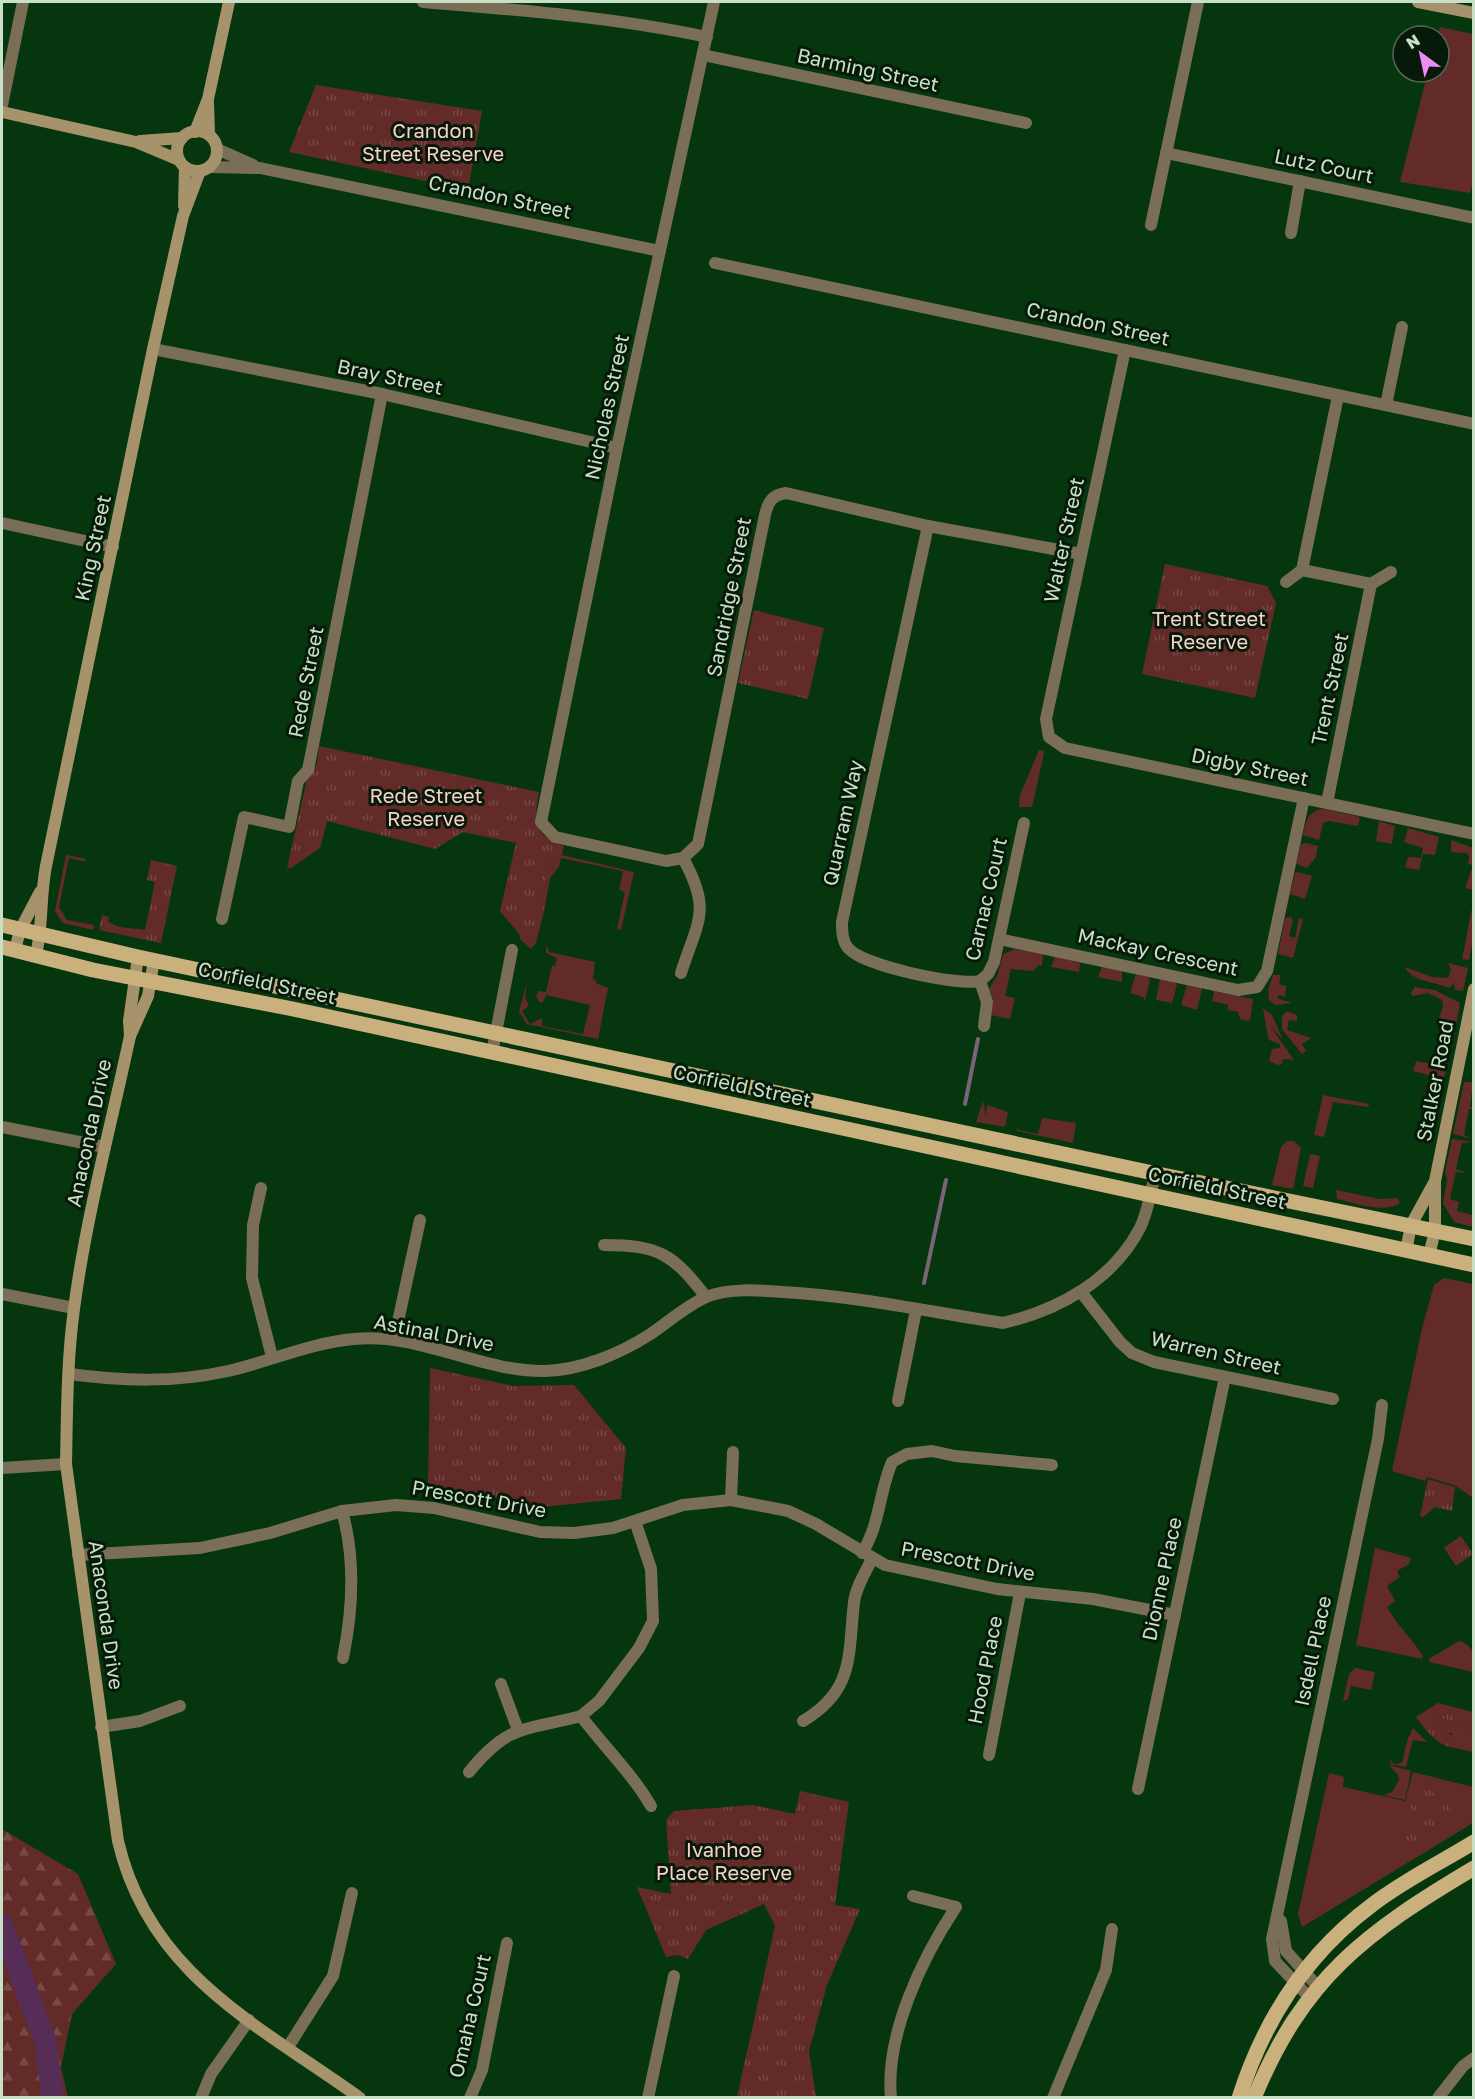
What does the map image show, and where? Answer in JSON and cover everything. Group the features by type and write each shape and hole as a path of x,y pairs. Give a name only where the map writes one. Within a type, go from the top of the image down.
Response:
{"main road":[{"path":"195,132 208,99 229,2"},
{"path":"1418,2 1473,13"},
{"path":"2,112 136,142 182,163 205,169 217,155 217,148 209,135 208,99"},
{"path":"136,142 182,138 195,132 209,135"},
{"path":"182,138 177,148 182,163"},
{"name":"King Street","path":"182,163 183,216"},
{"name":"King Street","path":"36,955 41,934 42,888 153,349 183,216 205,169"},
{"name":"King Street","path":"8,949 42,888"},
{"name":"Corfield Street","path":"2,925 138,957 1155,1174 1473,1239"},
{"name":"Corfield Street","path":"8,949 93,970 134,976 1473,1265"},
{"name":"Anaconda Drive","path":"138,957 134,976 130,1036 105,1147 74,1308 66,1464 101,1727 120,1849 126,1874 144,1915 185,1968 249,2020 360,2097"},
{"name":"Anaconda Drive","path":"130,1036 148,996 154,960"},
{"name":"Stalker Road","path":"1429,1256 1435,1230 1435,1181 1468,1043 1473,989"},
{"name":"Stalker Road","path":"1406,1251 1412,1225 1435,1181"},
{"path":"1239,2097 1264,2032 1299,1977 1342,1929 1373,1904 1473,1842"},
{"path":"1254,2097 1272,2056 1313,1991 1362,1941 1407,1907 1473,1868"}],"street":[{"path":"2,105 23,2"},
{"path":"423,2 576,14 644,24 706,37"},
{"name":"Nicholas Street","path":"683,858 666,861 555,837 541,822 617,448 714,2"},
{"path":"1150,225 1198,2"},
{"name":"Barming Street","path":"702,55 1026,123"},
{"name":"Crandon Street","path":"217,148 260,168"},
{"name":"Lutz Court","path":"1166,153 1473,218"},
{"name":"Crandon Street","path":"205,169 260,168 660,251"},
{"path":"1291,233 1300,181"},
{"name":"Crandon Street","path":"715,262 1473,424"},
{"path":"1386,405 1402,327"},
{"name":"Bray Street","path":"153,349 382,394 617,448"},
{"name":"Walter Street","path":"1049,737 1047,719 1125,350"},
{"name":"Rede Street","path":"222,919 244,817 289,827 298,782 308,770 382,394"},
{"path":"1286,582 1302,570 1338,396"},
{"name":"Sandridge Street","path":"683,858 692,852 701,834 765,515 771,499 786,493 928,526 1081,554"},
{"path":"2,523 113,547"},
{"name":"Quarram Way","path":"928,526 842,922 842,934 847,946 869,962 963,982 980,981"},
{"path":"1302,570 1371,584 1391,572"},
{"name":"Trent Street","path":"1327,803 1371,584"},
{"name":"Digby Street","path":"1049,737 1065,747 1473,834"},
{"name":"Mackay Crescent","path":"999,939 1238,990 1257,987 1267,971 1304,798"},
{"name":"Carnac Court","path":"980,981 988,974 994,962 1024,823"},
{"name":"Digby Street","path":"1446,829 1473,841"},
{"path":"681,973 701,908 696,883 683,858"},
{"path":"492,1053 512,950"},
{"path":"980,981 987,1002 984,1026"},
{"path":"2,1127 105,1147"},
{"name":"Astinal Drive","path":"69,1374 126,1381 184,1378 228,1371 321,1343 358,1338 394,1340 514,1368 545,1371 581,1366 647,1336 706,1297 746,1290 831,1294 1003,1323 1029,1317 1081,1292 1107,1273 1127,1251 1141,1225 1155,1174"},
{"path":"261,1188 253,1225 252,1278 272,1357"},
{"path":"394,1340 420,1220"},
{"path":"604,1245 638,1245 661,1253 683,1268 706,1297"},
{"name":"Warren Street","path":"1081,1292 1115,1336 1132,1353 1154,1362 1333,1399"},
{"path":"2,1294 74,1308"},
{"path":"898,1401 916,1310"},
{"name":"Dionne Place","path":"1138,1789 1225,1377"},
{"name":"Isdell Place","path":"1313,1991 1273,1954 1272,1940 1378,1439 1382,1405"},
{"path":"803,1721 828,1703 840,1683 853,1639 854,1602 874,1531 885,1479 892,1462 908,1454 932,1451 955,1456 1052,1465"},
{"path":"731,1500 733,1452"},
{"path":"2,1468 66,1464"},
{"name":"Prescott Drive","path":"78,1555 200,1548 270,1533 342,1511 396,1505 434,1508 540,1532 563,1532 613,1528 683,1505 731,1500 788,1511 816,1524 867,1556 898,1568 1020,1593 1104,1600 1175,1615"},
{"path":"342,1511 348,1536 353,1587 351,1622 343,1658"},
{"path":"469,1772 488,1749 519,1730 581,1716 599,1701 639,1648 652,1621 651,1569 635,1521"},
{"name":"Hood Place","path":"988,1755 1020,1593"},
{"path":"501,1684 519,1730"},
{"path":"101,1727 140,1721 180,1706"},
{"path":"581,1716 607,1751 635,1779 651,1806"},
{"path":"288,2047 333,1976 352,1893"},
{"path":"891,2097 889,2080 897,2029 938,1934 956,1907 913,1896"},
{"path":"1053,2097 1106,1970 1112,1929"},
{"name":"Omaha Court","path":"470,2097 482,2070 507,1943"},
{"path":"648,2097 674,1976"},
{"path":"201,2097 211,2073 249,2020"},
{"path":"1438,2097 1463,2066 1473,2058"}],"green space":[{"path":"1451,29 1473,34 1474,180 1470,193 1400,182 1425,84 1451,84"},
{"name":"Crandon Street Reserve","path":"316,85 482,111 468,190 289,152"},
{"name":"Trent Street Reserve","path":"1165,564 1267,586 1276,603 1255,698 1142,674"},
{"path":"754,610 824,628 808,699 738,683"},
{"name":"Rede Street Reserve","path":"319,746 539,792 536,811 538,826 546,837 564,846 562,855 550,864 541,906 545,907 536,943 531,949 520,939 520,935 500,911 516,843 463,832 435,849 327,821 320,848 291,868 287,868 307,779 317,764"},
{"path":"1039,750 1044,751 1032,807 1019,807 1020,795"},
{"path":"1324,809 1360,817 1358,826 1329,821 1323,823 1319,840 1303,835 1311,814"},
{"path":"1379,821 1395,826 1392,844 1376,841"},
{"path":"1408,828 1439,837 1435,855 1423,854 1419,870 1405,867 1408,857 1421,858 1423,848 1404,842"},
{"path":"1451,840 1473,848 1473,865 1468,864 1467,853 1451,852"},
{"path":"1301,844 1318,846 1316,857 1307,868 1296,864"},
{"path":"66,855 83,858 87,862 69,858 59,907 67,920 94,925 93,930 63,923 55,911"},
{"path":"562,855 634,872 621,930 617,929 625,892 619,890 623,871 561,858 559,867 550,878 545,907 541,906 550,864"},
{"path":"151,860 177,866 161,943 99,930 102,915 109,917 108,922 119,927 145,930 155,882 147,880"},
{"path":"1473,865 1473,890 1465,888"},
{"path":"1295,873 1312,876 1305,899 1290,894"},
{"path":"1473,903 1473,940 1469,960 1462,959"},
{"path":"1291,917 1293,920 1289,936 1295,938 1299,918 1303,919 1293,958 1278,954 1285,918"},
{"path":"546,944 549,952 595,962 593,979 596,983 608,988 598,1039 527,1024 519,1012 527,981 525,997 529,1006 522,1011 530,1024 542,1018 542,1026 583,1034 590,1005 546,995 540,1003 536,996 539,991 546,992 552,966 555,966 557,958 546,953"},
{"path":"1015,949 1043,954 1042,966 1038,965 1034,971 1011,969 1005,996 1015,998 1010,1019 991,1015 993,999 989,989 998,974 1003,954"},
{"path":"1055,956 1080,963 1079,972 1051,967"},
{"path":"1448,963 1468,968 1463,991 1455,990 1454,983 1449,988 1418,978 1408,972 1405,967 1432,977 1448,978 1451,970"},
{"path":"1102,967 1122,971 1122,982 1098,977"},
{"path":"1136,974 1148,977 1150,980 1145,1001 1143,997 1130,993"},
{"path":"1273,975 1281,975 1279,984 1286,986 1285,997 1279,995 1277,998 1292,1003 1275,1005 1269,1000 1268,990"},
{"path":"1160,979 1174,982 1177,985 1172,1003 1156,1000"},
{"path":"1187,985 1202,988 1197,1010 1181,1005"},
{"path":"1415,987 1435,990 1460,1003 1456,1025 1438,1022 1443,1007 1442,1000 1428,993 1412,996 1411,993"},
{"path":"1214,991 1253,999 1250,1021 1240,1019 1238,1012 1228,1010 1228,1005 1212,1001"},
{"path":"1263,1008 1272,1015 1283,1040 1269,1024 1294,1060 1283,1059 1282,1064 1278,1065 1269,1061 1272,1049 1280,1048 1280,1044 1271,1041 1268,1037"},
{"path":"1287,1011 1297,1015 1297,1021 1289,1020 1287,1030 1311,1038 1302,1044 1306,1051 1302,1054 1282,1029 1282,1016"},
{"path":"1435,1050 1450,1051 1436,1117 1426,1114 1436,1077 1413,1071 1416,1061 1432,1064"},
{"path":"1464,1082 1473,1082 1470,1106 1473,1109 1469,1109 1464,1135 1473,1139 1453,1134"},
{"path":"1323,1095 1369,1104 1368,1107 1333,1102 1324,1137 1314,1135"},
{"path":"983,1101 986,1116 987,1105 1008,1112 1005,1127 976,1122"},
{"path":"1042,1118 1076,1123 1073,1143 1017,1131 1017,1127 1019,1130 1038,1134"},
{"path":"1452,1139 1473,1142 1462,1143 1456,1169 1466,1173 1456,1172 1450,1199 1459,1202 1457,1211 1473,1215 1473,1227 1454,1222 1443,1203 1447,1180 1445,1171"},
{"path":"1287,1141 1294,1141 1301,1148 1293,1189 1272,1185 1281,1147"},
{"path":"1310,1154 1320,1156 1313,1188 1303,1186"},
{"path":"1336,1190 1379,1199 1398,1198 1400,1203 1386,1208 1361,1205 1337,1199"},
{"path":"1444,1278 1473,1284 1473,1498 1456,1486 1427,1477 1425,1481 1392,1471 1422,1328 1434,1285"},
{"path":"430,1368 513,1386 574,1385 626,1448 621,1499 542,1507 428,1485"},
{"path":"1428,1479 1455,1487 1452,1511 1435,1507 1423,1517 1420,1516"},
{"path":"1461,1536 1473,1554 1456,1566 1444,1548"},
{"path":"1375,1548 1411,1558 1409,1564 1397,1571 1400,1577 1387,1586 1395,1601 1387,1607 1423,1656 1422,1659 1356,1645"},
{"path":"1459,1641 1471,1649 1473,1672 1429,1662 1430,1658"},
{"path":"1355,1668 1375,1672 1371,1690 1351,1686 1348,1699 1343,1701 1349,1674"},
{"path":"1438,1703 1473,1712 1473,1729 1439,1717 1438,1722 1446,1732 1456,1737 1450,1747 1435,1739 1416,1717"},
{"path":"1439,1717 1473,1729 1473,1752 1450,1747 1453,1743 1452,1733 1446,1733 1438,1722"},
{"path":"1413,1728 1427,1742 1413,1740 1406,1767 1390,1764 1391,1760 1394,1764 1402,1763"},
{"path":"1389,1765 1411,1771 1405,1800 1383,1795 1392,1792 1399,1780 1398,1775"},
{"path":"1413,1772 1473,1787 1473,1823 1302,1927 1298,1914 1329,1773 1344,1777 1343,1787 1405,1801"},
{"path":"1422,1784 1449,1805 1455,1817 1448,1833 1409,1856 1399,1852 1402,1834 1409,1830 1413,1813 1409,1803"},
{"name":"Ivanhoe Place Reserve","path":"800,1791 849,1802 835,1905 860,1909 827,1985 809,2051 816,2097 737,2097 775,1926 764,1904 706,1930 688,1959 678,1955 666,1957 637,1887 671,1894 666,1820 674,1811 753,1805 795,1814"},
{"path":"2,1829 78,1874 116,1964 72,2014 61,2067 68,2097 2,2097"}],"waterway":[{"path":"965,1104 978,1039"},
{"path":"924,1283 946,1180"},
{"path":"2,1925 45,2040 53,2098"}]}
